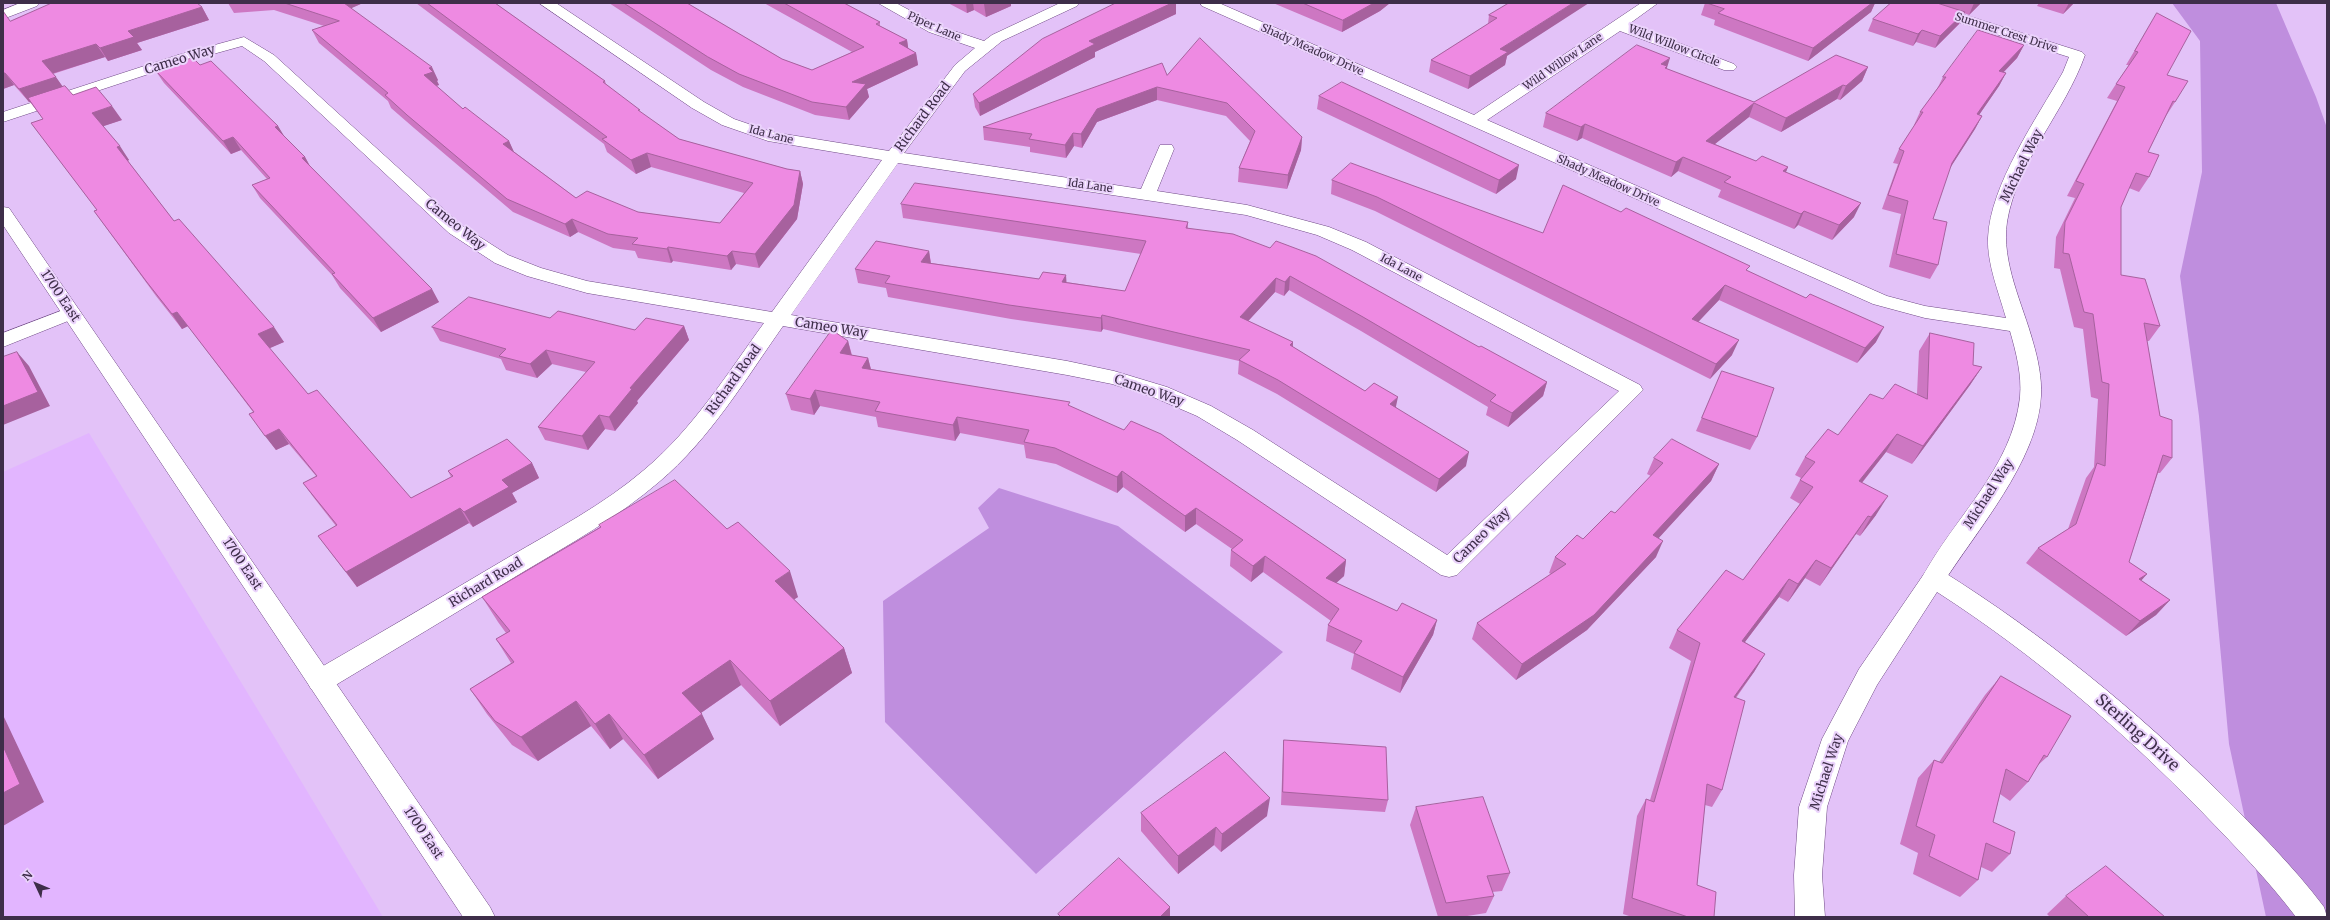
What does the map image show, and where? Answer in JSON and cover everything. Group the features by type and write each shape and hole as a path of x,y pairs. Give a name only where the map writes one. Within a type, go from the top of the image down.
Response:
{"street":[{"path":"3,15 32,3"},
{"name":"Ida Lane","path":"546,3 698,105 728,122 776,137 814,145 1247,210 1324,231 1359,246 1633,390"},
{"name":"Piper Lane","path":"885,3 934,29 985,47"},
{"name":"Richard Road","path":"320,681 576,529 621,500 652,476 682,447 709,415 893,157 960,68 998,38 1072,3"},
{"name":"Shady Meadow Drive","path":"1207,3 1880,300 1925,312 2019,326"},
{"name":"Wild Willow Lane","path":"1474,122 1651,3"},
{"name":"Summer Crest Drive","path":"1912,3 2077,56"},
{"name":"Wild Willow Circle","path":"1618,25 1729,67"},
{"name":"Cameo Way","path":"3,117 183,58 244,41 269,58 455,229 479,247 509,264 545,277 587,287 1067,368 1114,378 1160,392 1204,411 1245,435 1449,568 1633,390"},
{"name":"Michael Way","path":"1810,917 1808,875 1813,807 1835,739 1868,677 2013,459 2028,419 2032,381 2019,326 2001,266 1996,238 2000,212 2008,187 2071,72 2077,56"},
{"path":"1147,195 1166,149"},
{"name":"1700 East","path":"3,212 480,917"},
{"path":"3,340 71,313"},
{"name":"Sterling Drive","path":"1934,578 2003,622 2070,674 2132,727 2194,785 2252,844 2314,917"}],"shaded area":[{"path":"2172,3 2276,3 2316,97 2327,128 2327,917 2266,917 2229,744 2199,416 2180,276 2202,172 2200,41"},
{"path":"89,433 383,917 3,917 3,472"},
{"path":"999,488 1118,526 1283,652 1036,874 885,722 883,601 989,528 978,508"}],"building":[{"path":"52,3 197,3 202,7 128,31 134,37 100,48 96,44 42,61 56,77 19,89 5,73 3,73 3,11 10,21"},
{"path":"285,3 344,3 432,67 429,68 433,72 424,75 463,109 465,107 509,141 503,144 576,198 587,191 638,212 720,223 753,183 647,153 631,160 602,139 607,137 427,3 495,3 605,81 603,82 640,110 638,110 679,139 787,169 800,171 794,205 755,254 732,251 727,256 668,247 667,249 632,244 638,238 608,234 572,219 565,224 507,199 407,115 385,95 388,93 312,30 339,21"},
{"path":"624,3 687,3 782,59 812,70 864,47 784,3 844,3 880,22 876,24 907,40 899,43 916,53 852,82 866,84 846,107 812,102 739,74 708,57"},
{"path":"1116,3 1172,3 1089,41 1095,44 979,103 973,94 1042,39"},
{"path":"1303,3 1374,3 1343,20"},
{"path":"1509,3 1573,3 1500,49 1508,52 1470,76 1431,60 1497,18 1489,15"},
{"path":"1707,3 1872,3 1813,48 1718,13 1724,9"},
{"path":"1891,3 1937,3 1965,12 1940,36 1922,30 1918,34 1873,19"},
{"path":"2157,13 2191,31 2167,75 2188,81 2175,102 2173,101 2148,152 2159,155 2149,177 2136,173 2121,207 2121,275 2145,279 2160,326 2144,323 2160,416 2172,420 2172,458 2163,455 2129,562 2147,574 2139,579 2170,600 2140,621 2038,548 2076,524 2097,463 2105,466 2109,384 2102,382 2093,314 2084,312 2069,254 2063,253 2065,222 2084,184 2076,181 2125,87 2116,84 2138,52 2135,51"},
{"path":"1978,30 2024,45 1999,71 2006,73 1977,114 1982,116 1952,163 1933,219 1947,222 1938,265 1896,254 1908,201 1888,195 1904,151 1899,149 1923,112 1920,112 1946,77 1943,77"},
{"path":"1200,38 1302,137 1288,175 1239,168 1255,131 1227,103 1157,87 1097,109 1081,134 1073,133 1065,145 1029,139 1032,134 983,127 1162,63 1167,75"},
{"path":"1637,45 1670,58 1661,64 1667,66 1665,68 1754,102 1836,55 1868,67 1846,86 1843,85 1786,118 1754,103 1706,141 1756,161 1762,156 1788,167 1783,171 1861,203 1839,225 1804,211 1801,214 1724,182 1731,177 1683,157 1676,162 1585,124 1581,127 1546,113"},
{"path":"193,58 200,65 211,61 278,126 275,127 305,157 302,158 432,289 373,318 332,274 335,273 252,185 270,178 233,137 223,141 155,70"},
{"path":"1342,82 1519,165 1499,180 1319,96"},
{"path":"65,86 73,95 96,87 112,106 92,113 120,146 117,147 174,221 179,219 274,327 258,334 308,394 317,390 411,498 453,476 448,471 507,439 532,463 502,480 509,487 464,512 460,508 346,572 318,536 337,525 303,483 317,476 279,429 265,436 249,414 254,412 177,312 172,314 146,281 94,211 97,210 31,123 43,119 28,98"},
{"path":"1351,163 1543,233 1563,185 1621,212 1626,208 1750,266 1746,270 1806,298 1810,294 1884,327 1865,348 1725,285 1692,319 1739,340 1716,364 1377,197 1332,180"},
{"path":"915,183 1188,222 1186,228 1233,234 1270,248 1276,241 1316,256 1479,347 1481,346 1547,382 1512,413 1490,401 1496,395 1363,317 1290,276 1285,282 1276,278 1240,317 1293,342 1290,345 1365,391 1374,383 1398,397 1390,404 1469,452 1439,479 1278,380 1239,360 1250,350 1102,315 1101,318 1009,305 885,283 890,276 855,269 876,241 929,251 921,262 1039,279 1043,272 1066,275 1062,282 1125,291 1146,241 901,204"},
{"path":"469,297 550,318 558,311 635,330 646,318 684,326 630,388 632,389 609,417 599,415 582,436 538,427 595,362 546,350 530,364 499,356 506,349 432,327"},
{"path":"832,330 848,341 840,353 868,358 862,368 1070,402 1068,405 1124,430 1131,421 1161,434 1346,560 1326,578 1397,611 1402,603 1437,620 1403,677 1354,653 1362,641 1328,625 1339,609 1265,556 1253,566 1231,550 1243,540 1196,508 1185,516 1122,471 1117,477 1055,448 1024,442 1029,430 957,417 953,425 875,411 880,402 815,390 810,399 786,394"},
{"path":"1930,333 1974,343 1973,365 1982,367 1923,446 1897,434 1859,481 1888,496 1871,517 1868,516 1831,568 1816,560 1798,584 1789,579 1742,641 1765,654 1734,697 1745,701 1722,790 1707,784 1697,885 1716,892 1714,917 1688,917 1632,898 1646,799 1654,802 1700,643 1677,630 1726,570 1743,580 1813,487 1800,480 1815,462 1805,457 1828,429 1838,435 1870,394 1883,399 1895,384 1927,399"},
{"path":"17,352 38,392 3,406 3,357"},
{"path":"1722,371 1774,388 1757,437 1702,418"},
{"path":"1672,439 1719,464 1653,535 1663,541 1594,615 1522,664 1477,623 1566,564 1555,557 1577,535 1583,539 1611,511 1615,513 1663,463 1654,458"},
{"path":"675,480 727,529 738,522 790,571 775,581 844,648 770,701 730,660 682,693 702,714 644,755 609,714 595,724 576,701 521,737 495,721 470,689 514,662 496,639 510,631 482,597 601,527 599,525"},
{"path":"2001,676 2071,716 2047,757 2044,755 2028,782 2006,769 1993,822 2015,832 2010,854 1986,843 1978,880 1929,856 1935,835 1916,826 1934,760 1942,763"},
{"path":"1284,740 1386,747 1388,800 1283,792"},
{"path":"3,746 20,784 3,793"},
{"path":"1225,752 1270,798 1222,834 1216,827 1178,856 1141,813"},
{"path":"1483,797 1510,873 1487,876 1494,896 1446,903 1416,807"},
{"path":"1119,858 1170,907 1160,917 1061,917 1058,914"},
{"path":"2106,866 2165,917 2089,917 2066,896"}]}
